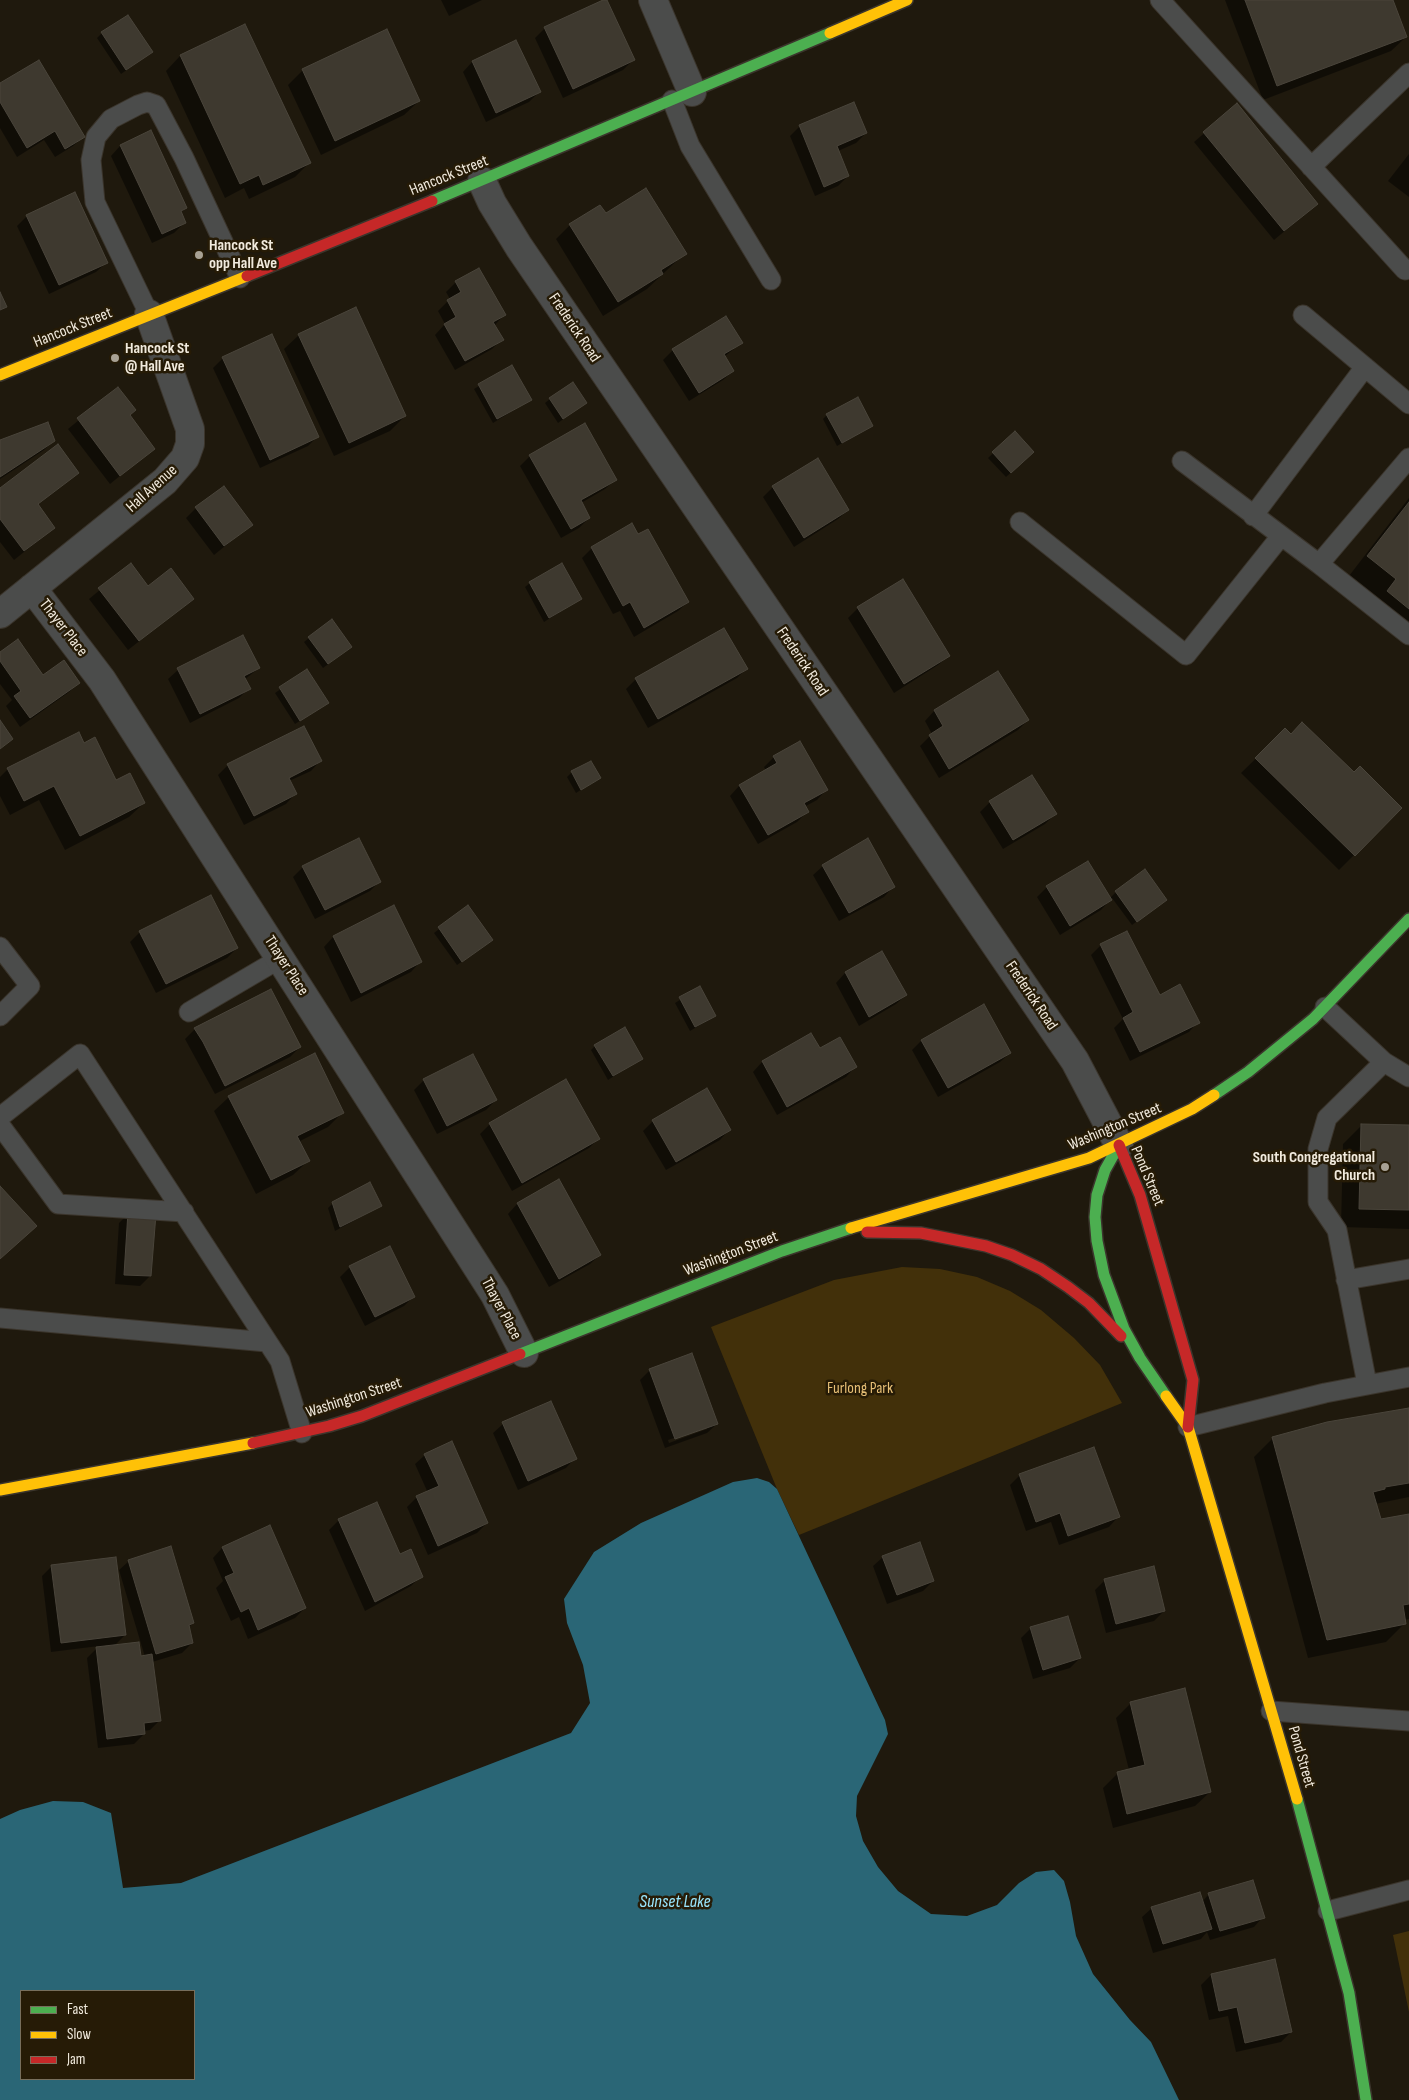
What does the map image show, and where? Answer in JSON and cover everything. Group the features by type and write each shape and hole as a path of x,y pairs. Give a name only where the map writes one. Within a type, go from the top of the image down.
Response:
{"main road":[{"name":"Hancock Street","path":"0,375 482,181 907,0"},
{"name":"Washington Street","path":"0,1490 302,1433 362,1416 821,1238 1061,1167 1119,1145 1169,1122 1219,1093 1279,1048 1325,1007 1406,929"},
{"name":"Pond Street","path":"1119,1145 1105,1170 1097,1195 1095,1216 1097,1241 1114,1304 1140,1358 1188,1427 1328,1911 1348,1994 1366,2100"},
{"name":"Pond Street","path":"1119,1145 1140,1195 1193,1380 1188,1427"},
{"path":"821,1238 856,1232 921,1234 986,1246 1012,1255 1041,1269 1089,1303 1111,1324 1140,1358"}],"street":[{"path":"653,0 682,96"},
{"name":"Frederick Road","path":"482,181 492,203 519,247 1075,1061 1119,1145"},
{"name":"Hall Avenue","path":"0,614 165,481 185,458 190,444 190,429 149,314"},
{"name":"Thayer Place","path":"32,588 84,653 281,958 495,1295 524,1353"}],"lane":[{"path":"1160,0 1405,270"},
{"path":"1311,166 1409,73"},
{"path":"682,96 690,146 770,280"},
{"path":"149,314 95,202 90,160 96,136 111,119 138,105 147,102 156,105 184,158 240,278"},
{"path":"1303,315 1409,404"},
{"path":"1253,516 1366,367"},
{"path":"1319,564 1409,458"},
{"path":"1182,461 1319,564 1409,635"},
{"path":"1020,522 1186,655 1281,536"},
{"path":"0,946 30,986 0,1016"},
{"path":"188,1012 281,958"},
{"path":"1325,1007 1384,1062 1409,1077"},
{"path":"0,1117 80,1054 280,1361 302,1433"},
{"path":"1367,1384 1337,1230 1318,1202 1318,1149 1327,1118 1384,1062"},
{"path":"0,1125 58,1204 184,1212"},
{"path":"1346,1280 1409,1269"},
{"path":"0,1318 267,1342"},
{"path":"1188,1427 1367,1384 1409,1377"},
{"path":"1271,1711 1409,1721"},
{"path":"1328,1911 1409,1890"}],"green space":[{"name":"Furlong Park","path":"902,1267 940,1269 977,1277 1010,1291 1041,1310 1074,1338 1100,1365 1122,1403 799,1535 777,1489 711,1327 834,1280"},
{"path":"1409,1931 1409,2012 1393,1935"}],"water":[{"name":"Sunset Lake","path":"757,1478 769,1482 777,1489 885,1720 888,1734 857,1796 856,1816 863,1841 878,1867 898,1891 931,1914 967,1916 997,1905 1019,1883 1036,1872 1054,1870 1064,1881 1076,1936 1093,1974 1130,2020 1151,2042 1179,2100 0,2100 0,1819 20,1810 53,1801 83,1802 111,1813 123,1888 181,1883 571,1733 590,1703 583,1665 567,1623 564,1599 594,1552 641,1523 733,1482"}],"building":[{"path":"603,0 607,0 635,60 573,89 544,27"},
{"path":"1245,0 1393,0 1407,37 1277,86"},
{"path":"128,15 153,52 126,70 101,32"},
{"path":"245,24 311,163 263,185 259,175 240,184 180,55"},
{"path":"387,29 420,101 335,141 302,69"},
{"path":"516,40 541,92 496,113 472,61"},
{"path":"39,60 85,137 65,149 55,131 27,148 0,102 0,83"},
{"path":"854,102 867,133 837,146 849,176 824,187 799,125"},
{"path":"1237,103 1318,204 1284,231 1203,132"},
{"path":"151,130 187,208 181,211 186,223 162,234 120,145"},
{"path":"646,188 687,254 661,270 663,274 618,302 569,224 600,205 606,213"},
{"path":"75,192 108,263 59,285 26,215"},
{"path":"479,268 506,315 493,322 504,340 465,361 444,324 456,317 447,300 461,292 455,281"},
{"path":"0,292 7,307 0,310"},
{"path":"356,307 406,416 349,443 298,334"},
{"path":"726,316 743,343 724,354 734,371 699,393 672,349"},
{"path":"272,334 319,437 270,460 222,357"},
{"path":"512,365 532,400 497,419 478,384"},
{"path":"573,382 587,403 563,419 549,398"},
{"path":"118,387 136,410 130,415 155,449 120,476 77,418"},
{"path":"858,397 873,426 842,443 826,414"},
{"path":"48,422 55,441 0,477 0,440"},
{"path":"585,423 617,480 581,500 590,518 571,529 529,455"},
{"path":"1015,431 1034,452 1011,473 992,452"},
{"path":"58,444 79,473 38,504 55,528 24,551 0,519 0,488"},
{"path":"818,458 849,510 804,538 772,486"},
{"path":"224,486 253,525 224,546 195,507"},
{"path":"1409,502 1409,609 1387,591 1396,579 1367,556"},
{"path":"632,523 638,534 648,529 689,602 644,628 630,602 623,606 591,547"},
{"path":"131,563 148,586 171,568 194,599 139,641 98,588"},
{"path":"562,563 582,599 549,618 529,582"},
{"path":"903,579 950,656 904,684 857,607"},
{"path":"332,619 352,647 328,664 308,637"},
{"path":"724,628 748,669 658,719 635,678"},
{"path":"243,635 260,668 244,676 251,689 200,714 177,668"},
{"path":"18,639 43,675 64,660 80,683 30,718 14,696 21,691 0,661 0,652"},
{"path":"307,669 329,703 300,721 279,687"},
{"path":"998,671 1029,720 949,769 929,735 943,726 934,710"},
{"path":"0,720 13,739 0,749"},
{"path":"1302,722 1354,772 1360,766 1402,808 1355,856 1255,758 1285,728 1291,734"},
{"path":"304,726 322,761 289,778 297,794 254,816 227,764"},
{"path":"79,732 84,743 95,737 116,780 130,773 145,803 80,836 54,786 24,801 7,768"},
{"path":"800,741 828,790 804,803 809,812 768,835 739,785 777,763 773,756"},
{"path":"591,761 601,778 581,790 571,771"},
{"path":"1032,775 1057,814 1013,840 989,801"},
{"path":"359,838 381,882 325,910 302,866"},
{"path":"868,838 895,887 849,913 822,865"},
{"path":"1088,861 1112,900 1070,926 1046,886"},
{"path":"1145,869 1167,900 1137,922 1115,891"},
{"path":"211,895 238,948 166,984 139,931"},
{"path":"394,905 422,962 361,993 333,936"},
{"path":"468,905 493,940 462,962 438,927"},
{"path":"1127,931 1160,995 1180,984 1200,1023 1140,1052 1123,1018 1133,1012 1100,944"},
{"path":"882,951 907,995 869,1017 845,972"},
{"path":"700,986 716,1016 695,1027 679,997"},
{"path":"271,989 301,1047 225,1086 194,1028"},
{"path":"984,1004 1011,1053 948,1088 921,1040"},
{"path":"625,1027 643,1059 613,1076 594,1045"},
{"path":"811,1033 820,1048 840,1037 857,1067 787,1107 762,1061"},
{"path":"315,1053 344,1113 297,1136 310,1161 271,1180 228,1096"},
{"path":"473,1054 497,1100 447,1126 423,1079"},
{"path":"566,1079 600,1139 522,1183 489,1123"},
{"path":"707,1088 731,1130 676,1162 652,1120"},
{"name":"South Congregational Church","path":"1361,1124 1409,1125 1409,1210 1359,1209"},
{"path":"559,1179 601,1255 559,1279 517,1203"},
{"path":"370,1182 382,1206 340,1227 332,1202"},
{"path":"0,1186 37,1226 0,1259"},
{"path":"128,1212 156,1214 151,1276 124,1275"},
{"path":"390,1246 415,1297 375,1317 349,1266"},
{"path":"692,1353 718,1424 675,1439 649,1369"},
{"path":"551,1401 577,1459 528,1481 502,1422"},
{"path":"1409,1408 1409,1483 1385,1487 1385,1489 1373,1492 1381,1519 1409,1514 1409,1604 1403,1605 1406,1624 1327,1640 1272,1437 1327,1422"},
{"path":"452,1441 488,1523 438,1546 416,1496 439,1486 424,1454"},
{"path":"1094,1447 1120,1517 1068,1536 1060,1513 1036,1522 1019,1474"},
{"path":"377,1502 400,1554 411,1549 423,1577 375,1602 338,1519"},
{"path":"270,1525 306,1608 258,1630 249,1608 241,1612 225,1577 234,1573 222,1547"},
{"path":"920,1542 934,1581 897,1595 882,1556"},
{"path":"171,1546 194,1623 189,1625 193,1643 156,1654 128,1560"},
{"path":"116,1557 126,1635 61,1643 51,1565"},
{"path":"1154,1566 1165,1611 1116,1624 1104,1579"},
{"path":"1068,1616 1081,1658 1043,1670 1030,1627"},
{"path":"139,1642 141,1656 152,1654 161,1721 144,1723 145,1734 107,1739 96,1647"},
{"path":"1185,1688 1211,1792 1127,1814 1117,1772 1145,1765 1130,1702"},
{"path":"1253,1880 1265,1918 1220,1931 1208,1893"},
{"path":"1200,1892 1212,1929 1163,1944 1151,1907"},
{"path":"1275,1959 1292,2032 1245,2043 1237,2007 1219,2011 1211,1974"}],"traffic: fast":[{"path":"432,201 830,33"},
{"path":"1214,1095 1248,1072 1313,1019 1409,919"},
{"path":"1119,1145 1105,1170 1097,1195 1095,1217 1097,1241 1104,1275 1124,1329 1140,1358 1166,1396"},
{"path":"520,1354 782,1251 851,1228"},
{"path":"1297,1799 1349,1993 1366,2100"}],"traffic: slow":[{"path":"830,33 907,0"},
{"path":"0,375 247,276"},
{"path":"851,1228 1089,1158 1192,1109 1214,1095"},
{"path":"1166,1396 1188,1427 1297,1799"},
{"path":"0,1490 253,1443"}],"traffic: jam":[{"path":"247,276 432,201"},
{"path":"1119,1145 1140,1195 1193,1380 1188,1427"},
{"path":"867,1232 921,1233 986,1246 1012,1255 1041,1269 1068,1287 1089,1303 1121,1336"},
{"path":"253,1443 329,1426 362,1416 520,1354"}],"place":[{"name":"Hancock St opp Hall Ave","path":"199,255"},
{"name":"Hancock St @ Hall Ave","path":"115,358"},
{"name":"South Congregational Church","path":"1385,1167"}]}
